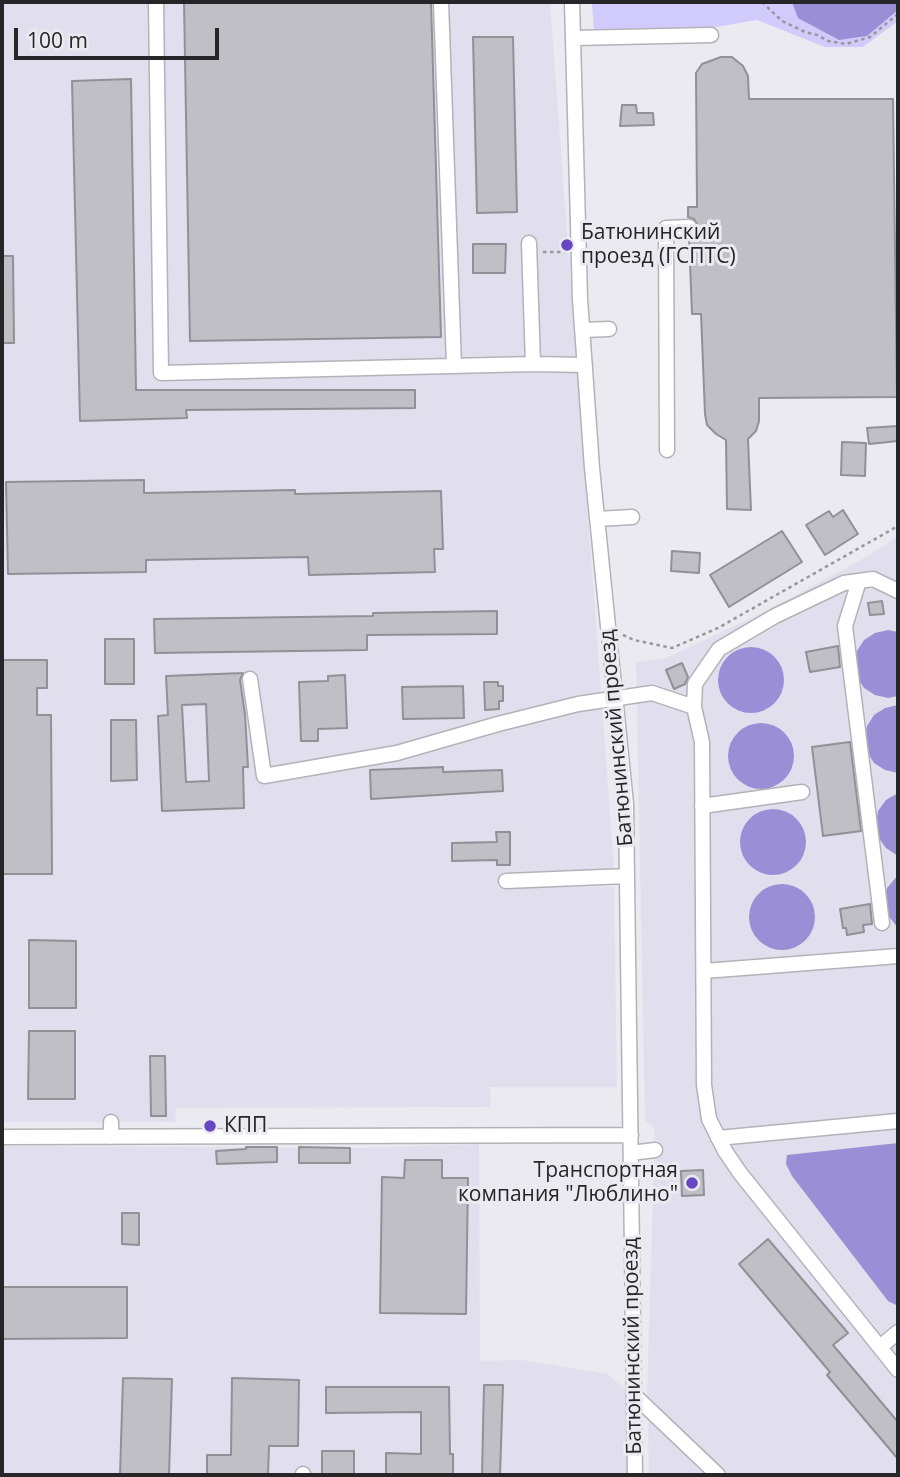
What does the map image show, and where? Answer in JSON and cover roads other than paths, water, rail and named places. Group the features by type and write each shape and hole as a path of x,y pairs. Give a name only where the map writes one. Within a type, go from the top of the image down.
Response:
{"street":[{"path":"156,2 161,373 584,365"},
{"path":"441,2 454,366"},
{"name":"Батюнинский проезд","path":"572,2 584,365 626,804 635,1475"},
{"path":"573,38 711,35"},
{"path":"667,450 666,228 689,227"},
{"path":"529,248 533,365"},
{"path":"582,330 609,329"},
{"path":"597,519 632,517"},
{"path":"898,591 873,579 844,583 775,616 719,649 695,684 694,707 702,742 704,1085 709,1119 740,1173 898,1370"},
{"path":"859,581 845,626 882,923"},
{"path":"250,679 264,776 397,753 578,704 652,693 694,707"},
{"path":"702,806 802,792"},
{"path":"506,881 627,876"},
{"path":"704,971 898,956"},
{"path":"718,1138 898,1121"},
{"path":"2,1137 111,1129 605,1142 631,1135"},
{"path":"631,1153 655,1150"},
{"path":"880,1347 898,1332"},
{"path":"634,1395 718,1475"}],"place":[{"name":"Батюнинский проезд (ГСПТС)","path":"567,245"},
{"name":"КПП","path":"210,1126"},
{"name":"Транспортная компания \"Люблино\"","path":"692,1183"}]}
